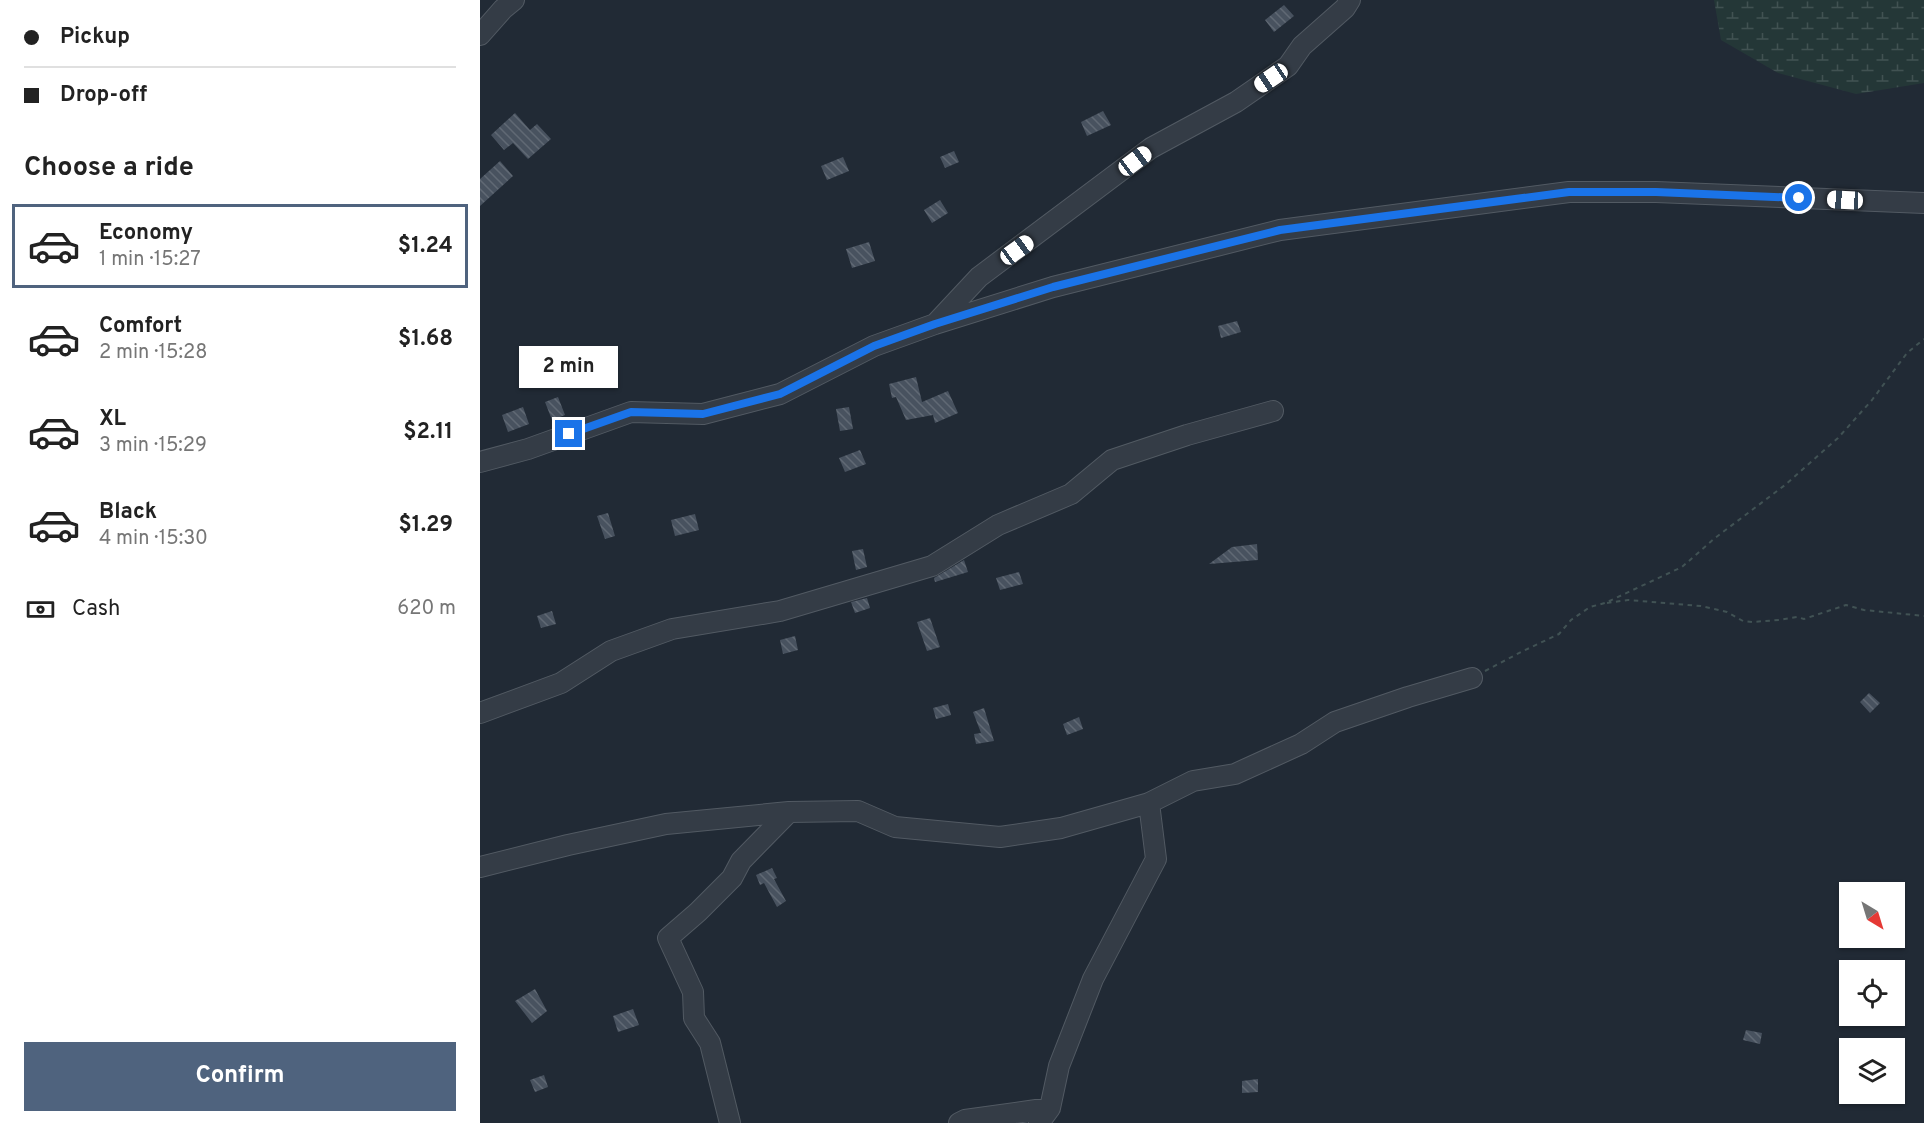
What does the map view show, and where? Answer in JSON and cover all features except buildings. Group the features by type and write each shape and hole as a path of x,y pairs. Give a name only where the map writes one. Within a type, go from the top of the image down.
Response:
{"street":[{"path":"935,324 979,277 1151,148 1236,102 1288,66 1302,46 1345,8 1350,0"},
{"path":"480,35 506,3"},
{"path":"480,462 528,449 631,412 703,414 780,394 874,346 935,324 1053,287 1280,230 1569,192 1656,192 1924,203"},
{"path":"480,713 561,684 611,651 672,629 780,611 932,566 998,525 1071,494 1112,460 1187,435 1273,411"},
{"path":"480,867 568,844 666,824 789,812 858,811 895,827 1000,837 1061,828 1149,803 1194,781 1236,774 1301,744 1335,722 1472,678"},
{"path":"959,1123 965,1120 1045,1116 1059,1066 1093,980 1156,859 1149,803"},
{"path":"730,1123 710,1043 694,1018 693,992 668,938 732,878 741,861 789,812"}],"path":[{"path":"1605,603 1682,567 1715,538 1785,485 1838,438 1872,400 1907,353 1924,339"},
{"path":"1472,678 1559,634 1571,620 1590,607 1605,603 1628,600 1701,606 1727,612 1743,621 1752,622 1779,621 1797,617 1804,620 1846,605 1864,610 1924,616"}],"green space":[{"path":"1714,0 1924,0 1924,83 1856,94 1778,73 1721,40"}],"route":[{"path":"569,434 631,412 703,414 780,394 874,346 935,324 1053,287 1280,230 1569,192 1656,192 1799,198"}]}
